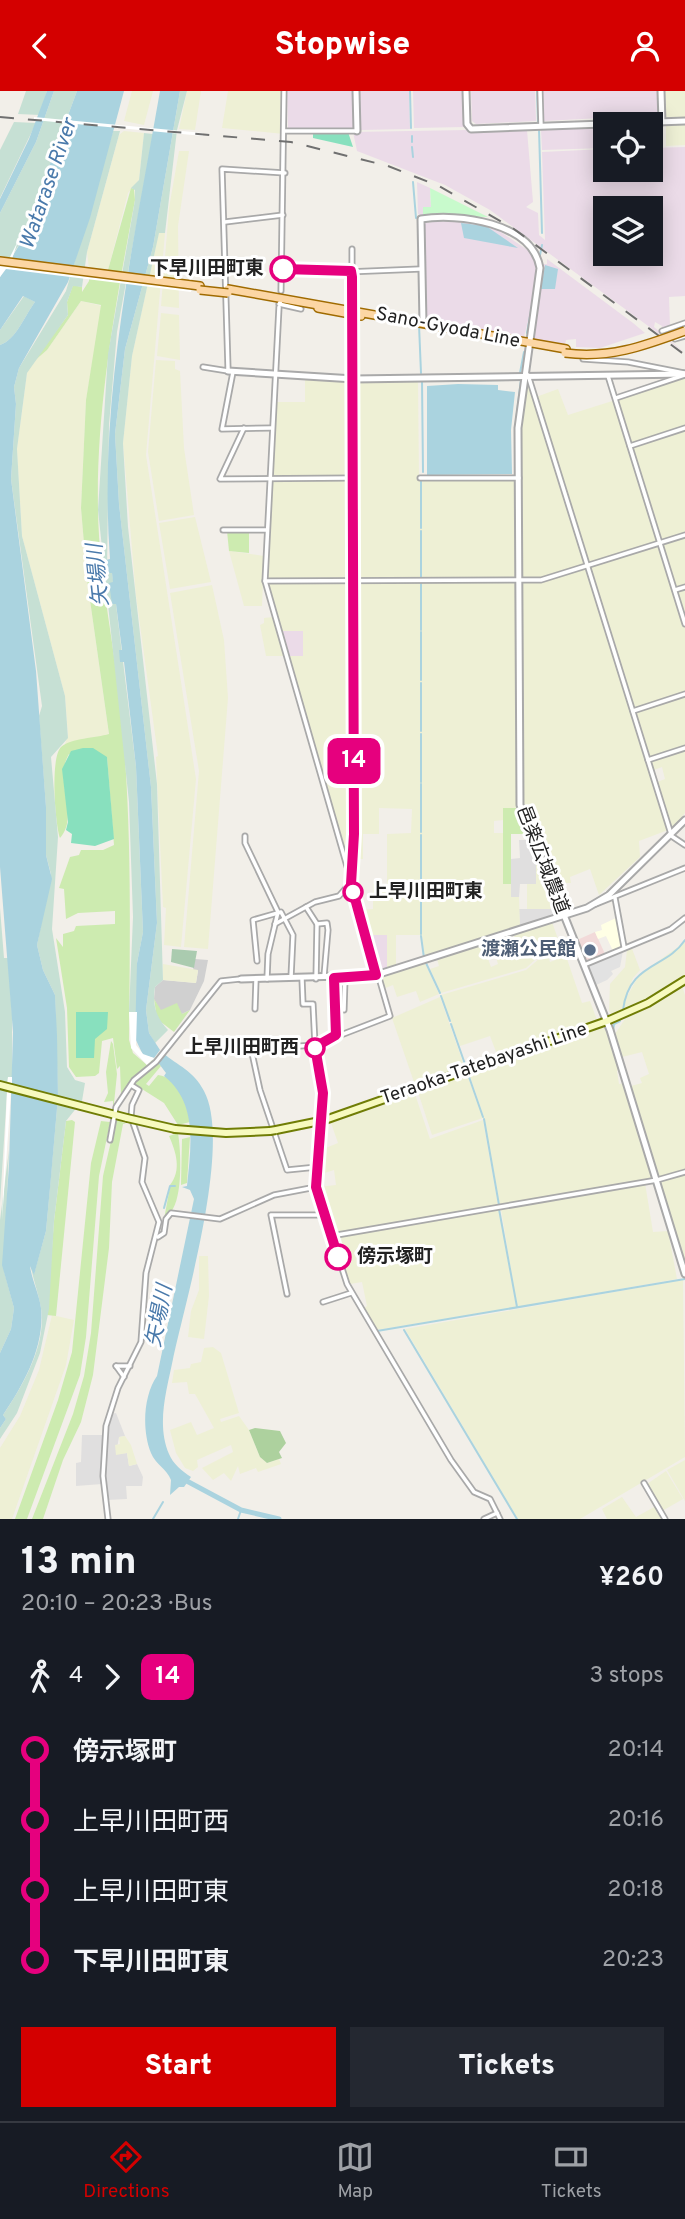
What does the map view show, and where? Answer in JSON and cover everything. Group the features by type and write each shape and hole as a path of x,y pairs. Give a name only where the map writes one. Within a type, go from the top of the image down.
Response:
{"main road":[{"name":"Sano-Gyoda Line","path":"0,263 228,291 423,323 529,345"},
{"name":"Sano-Gyoda Line","path":"228,291 281,304 352,312 590,356 620,353 685,329"},
{"name":"Teraoka-Tatebayashi Line","path":"0,1086 183,1131 226,1133 273,1130 322,1121 607,1021 648,1003 685,980"}],"street":[{"path":"281,291 285,91"},
{"path":"285,131 357,131 356,91"},
{"path":"467,91 467,124 471,129 593,123"},
{"path":"540,91 541,125"},
{"path":"661,91 662,112"},
{"path":"663,121 685,120"},
{"path":"271,428 222,429 230,371 222,169 285,173"},
{"path":"225,222 283,215"},
{"name":"邑楽広域農道","path":"420,269 421,219 483,220 514,236 533,251 540,268 518,428 520,805 607,1021 685,1275"},
{"path":"275,924 306,907 339,897 351,884 354,834 352,249"},
{"path":"282,269 420,269 423,323"},
{"path":"301,309 281,304 278,322 265,581 376,975 390,1016 315,1045 270,1048 252,1053 260,1090 287,1170 317,1167"},
{"path":"662,331 685,329"},
{"path":"675,339 685,329"},
{"path":"583,359 628,362 685,374"},
{"path":"203,367 274,376 354,379 685,374"},
{"path":"616,398 685,374"},
{"path":"526,375 671,834 685,845"},
{"path":"608,376 685,624"},
{"path":"244,428 218,478 353,478"},
{"path":"629,446 685,428"},
{"path":"420,478 519,478"},
{"path":"223,530 267,530"},
{"path":"265,581 541,580 685,535"},
{"path":"675,590 685,587"},
{"path":"633,711 685,694"},
{"path":"648,760 685,748"},
{"path":"594,905 614,890 685,820"},
{"path":"245,836 244,843 278,912 281,912 293,935 291,979"},
{"path":"110,1140 114,1115 131,1085 164,1053 221,981 376,975 615,898 685,868"},
{"path":"614,890 624,947"},
{"path":"306,907 317,925 316,979"},
{"path":"267,979 268,954 278,912"},
{"path":"257,961 253,919 278,912"},
{"path":"584,965 671,929 685,918"},
{"path":"317,925 327,923 328,930 323,978"},
{"path":"334,978 336,1035"},
{"path":"344,1010 345,978"},
{"path":"255,1009 256,979"},
{"path":"302,979 303,1004 313,1004 315,1045 323,1093 316,1187 351,1293 451,1460 474,1492 491,1499 500,1519"},
{"path":"108,1519 103,1476 104,1435 124,1377 141,1342 146,1273 157,1237 159,1216 142,1182 145,1159 131,1112 139,1090 131,1085"},
{"path":"331,1236 657,1180 685,1172"},
{"path":"157,1237 164,1233 167,1216 176,1212 218,1219 274,1195 316,1187"},
{"path":"286,1294 271,1215 325,1215"},
{"path":"323,1302 351,1293"},
{"path":"124,1377 116,1366 131,1366"},
{"path":"644,1483 665,1519"},
{"path":"484,1519 497,1513"}],"shaded area":[{"path":"26,91 47,91 40,115 18,114"},
{"path":"54,91 77,91 21,242 0,273 0,213 36,142"},
{"path":"132,91 153,91 144,125 124,121"},
{"path":"180,91 187,91 177,130 165,233 159,233 132,356 123,443 128,527 157,784 163,980 155,987 154,999 160,1020 168,1030 155,1043 149,1033 146,1010 157,923 151,787 119,504 115,434 125,349 153,247"},
{"path":"187,91 201,91 195,130 179,129"},
{"path":"228,91 283,91 284,134 222,128"},
{"path":"287,91 354,91 356,129 288,130"},
{"path":"358,91 409,91 410,129 361,130"},
{"path":"413,91 463,91 465,127 414,128"},
{"path":"471,91 535,91 536,121 476,124 472,121"},
{"path":"541,91 657,91 658,112 593,112 593,118 544,121"},
{"path":"665,91 685,91 685,117 666,117"},
{"path":"14,122 36,123 0,198 0,150"},
{"path":"685,124 685,145 666,146 666,125"},
{"path":"593,128 593,148 542,150 541,130"},
{"path":"467,130 471,133 527,130 533,202 526,207 538,213 539,235 545,240 542,152 593,150 593,182 663,182 663,148 685,147 685,296 669,297 670,327 661,330 662,326 655,322 654,327 685,353 490,210 445,185 357,151 353,132"},
{"path":"113,131 120,131 87,252 82,287 73,286 67,302 68,315 27,373 17,449 22,536 65,696 68,738 51,757 58,837 52,929 65,1012 67,1067 75,1080 85,1083 82,1101 66,1121 54,1221 49,1309 40,1353 17,1413 0,1439 0,1428 6,1419 3,1415 33,1362 41,1332 40,1303 30,1261 34,1274 46,1231 58,1097 55,995 43,970 37,945 51,874 46,855 46,807 39,716 42,706 11,479 16,404 14,387 19,368 66,291"},
{"path":"124,131 144,133 139,180 128,193 108,270 89,269 87,252 119,135"},
{"path":"144,133 153,134 117,332 109,425 107,572 112,572 136,767 143,932 137,963 137,1012 129,1012 133,917 129,802 98,510 108,354 135,200 135,190 131,188 139,180"},
{"path":"179,151 189,151 178,226 179,308 161,306 169,208"},
{"path":"417,182 430,188 431,207 423,216 418,214"},
{"path":"443,220 492,226 532,253 537,262 533,289 536,290 524,337 425,318 421,224"},
{"path":"159,232 165,233 146,455 196,779 181,947 164,945 166,908 163,907 158,756 136,596 123,443 132,356"},
{"path":"547,259 645,333 600,348 576,347 576,339 566,340 565,344 533,340 542,264 547,264"},
{"path":"24,296 35,302 11,338 0,345 0,330"},
{"path":"81,301 102,306 86,400 81,508 87,579 109,735 65,744 68,735 65,696 22,536 17,449 27,373 33,362 47,350"},
{"path":"161,313 179,315 180,360 157,356"},
{"path":"156,360 175,361 175,369 180,371 184,448 194,515 159,521 148,452"},
{"path":"685,378 685,813 672,829 657,782 665,779 662,767 654,770 536,397 558,389 568,415"},
{"path":"418,379 419,479 516,480 518,808 503,808 503,820 494,821 494,833 503,833 503,884 511,884 511,897 519,897 520,929 425,958 422,935 396,935 396,968 387,971 387,935 368,935 360,910 373,909 373,884 387,884 387,834 411,833 412,809 379,808 379,834 363,834 363,859 346,859 288,656 303,656 303,631 281,631 267,583 275,402 305,402 305,380"},
{"path":"528,381 668,830 639,841 640,857 599,895 590,869 570,877 571,883 553,883 539,850 544,847 544,834 533,833 523,807 521,424"},
{"path":"195,517 211,582 170,589 159,523"},
{"path":"229,551 264,556 262,606 244,606"},
{"path":"212,585 224,640 228,698 208,949 184,947 199,771 170,593"},
{"path":"273,617 285,656 266,656 260,625 264,623 264,618"},
{"path":"281,631 303,631 303,656 288,656"},
{"path":"519,840 530,840 539,861 536,862 536,884 520,884 519,897 511,897 511,859 520,858"},
{"path":"539,861 558,909 527,909 527,884 536,884 536,862"},
{"path":"0,908 4,958 8,958 12,1014 12,1077 8,1077 0,1203"},
{"path":"519,909 558,909 560,913 520,929"},
{"path":"618,917 623,946 613,951 606,936 598,939 595,932 602,930 601,925"},
{"path":"552,922 558,939 526,968 441,993 430,969 439,966 437,959 483,945 491,967 498,964 491,942 505,937 512,960 520,958 514,935"},
{"path":"595,932 605,954 586,962 577,940"},
{"path":"368,935 387,935 387,971 378,973"},
{"path":"685,942 685,976 624,1011 625,1000 639,975"},
{"path":"631,946 640,970 633,978 621,1011 612,1015 609,1011 610,984 625,967 627,950"},
{"path":"172,949 197,951 194,968 171,962"},
{"path":"623,951 620,967 611,971 613,974 607,980 596,985 588,965"},
{"path":"547,952 550,962 566,956 582,1003 590,1001 597,1020 498,1057 490,1036 460,1046 441,995 526,970"},
{"path":"195,959 208,960 204,981 190,1010 182,1014 160,1010 154,999 155,987 163,980 196,983 198,971 193,970"},
{"path":"425,963 439,994 420,1002 416,991 397,997 393,985 383,989 380,976"},
{"path":"163,964 198,970 196,983 163,980"},
{"path":"682,986 685,995 685,1171 659,1178 631,1086 642,1083 640,1078 649,1074 642,1052 622,1057 615,1034 625,1019"},
{"path":"440,997 465,1068 415,1085 392,1018"},
{"path":"601,1027 606,1028 620,1068 617,1071 619,1084 625,1083 639,1130 636,1132 640,1134 653,1179 500,1206 484,1117 469,1074"},
{"path":"467,1074 483,1118 432,1135 418,1092"},
{"path":"415,1094 430,1139 483,1120 516,1307 377,1330 364,1308 367,1306 362,1282 350,1284 339,1249 342,1248 341,1234 333,1234 319,1187 336,1185 334,1170 318,1175 323,1149 338,1143 331,1123"},
{"path":"9,1150 4,1271 14,1308 11,1329 0,1353 0,1220"},
{"path":"685,1173 685,1267 660,1181"},
{"path":"645,1183 653,1232 668,1231 677,1279 517,1307 501,1209"},
{"path":"199,1256 208,1256 209,1296 204,1339 188,1337 191,1311 199,1290"},
{"path":"683,1280 685,1457 580,1519 518,1519 405,1329"},
{"path":"52,1315 74,1320 66,1365 12,1519 0,1519 0,1448 20,1416 39,1370"},
{"path":"213,1347 221,1353 239,1413 220,1419 221,1422 239,1416 249,1430 260,1457 267,1463 279,1459 281,1464 258,1472 256,1468 240,1474 238,1466 231,1481 224,1473 213,1480 202,1468 233,1452 231,1445 197,1460 198,1467 193,1471 185,1468 176,1453 170,1430 191,1422 197,1435 214,1428 195,1394 189,1394 187,1382 172,1383 174,1370 190,1368 191,1364 201,1362 204,1348"},
{"path":"116,1413 125,1436 119,1437 116,1454 127,1453 129,1466 137,1464 143,1477 142,1486 126,1486 127,1499 107,1500 104,1477 107,1424 111,1414"},
{"path":"82,1435 103,1435 102,1484 76,1486 76,1463 81,1462"},
{"path":"125,1436 137,1464 129,1466 127,1453 116,1455 115,1445 120,1444 119,1437"},
{"path":"685,1460 685,1501 667,1470"},
{"path":"666,1471 683,1499 662,1511 647,1484"},
{"path":"622,1497 636,1517 656,1506 663,1519 607,1519 602,1509"}],"green space":[{"path":"348,132 353,147 313,138 313,133"},
{"path":"131,188 134,189 135,200 114,315 100,432 98,510 101,563 125,761 130,881 129,1040 133,1053 147,1065 152,1060 155,1063 132,1080 121,1095 120,1066 117,1069 113,1038 102,1041 99,1073 95,1076 76,1077 69,1067 67,1008 56,938 63,947 63,934 74,931 76,926 115,924 115,911 78,913 66,919 64,889 59,888 70,857 79,855 81,850 103,850 114,845 107,757 69,754 64,775 68,819 60,838 54,791 55,764 61,747 77,740 109,734 87,579 81,508 86,400 101,305 81,301 47,350 33,362 68,315 67,302 73,285 82,287 82,292 89,281 89,269 108,270"},
{"path":"430,188 488,217 423,216 423,207 431,207"},
{"path":"227,531 249,531 249,553 229,551"},
{"path":"93,748 107,757 114,839 95,846 71,843 72,834 66,830 68,822 62,769 71,751"},
{"path":"503,808 518,808 527,834 511,834 511,884 503,884"},
{"path":"154,999 161,1010 177,1003 182,1014 190,1010 174,1032 157,1019"},
{"path":"76,1012 108,1012 107,1029 95,1039 94,1058 76,1058"},
{"path":"111,1041 117,1074 113,1113 113,1101 104,1102 108,1093 106,1072"},
{"path":"158,1062 161,1066 146,1084 149,1086 158,1075 177,1086 190,1122 178,1125 164,1103 134,1084"},
{"path":"111,1118 99,1176 86,1337 80,1375 27,1519 15,1519 58,1400 72,1352 91,1163 101,1121 110,1122"},
{"path":"116,1119 126,1124 123,1124 112,1182 109,1248 93,1375 81,1422 63,1460 43,1519 32,1519 73,1414 84,1376 91,1333 103,1176"},
{"path":"66,1121 75,1122 56,1316 47,1315 54,1221"},
{"path":"178,1133 178,1196 171,1212 164,1219 170,1187 175,1187 170,1185 177,1167 169,1136"},
{"path":"190,1137 187,1183 181,1185 182,1139"},
{"path":"255,1428 280,1431 286,1443 279,1452 282,1458 267,1463 260,1457 249,1430"}],"water":[{"path":"47,91 54,91 36,142 0,213 0,199 29,139"},
{"name":"Watarase River","path":"77,91 124,91 90,218 68,282 19,368 14,387 16,404 11,479 36,671 46,807 46,855 52,879 37,945 43,970 55,995 58,1097 46,1231 34,1275 30,1266 41,1308 40,1336 31,1364 3,1415 6,1419 0,1428 0,1353 11,1329 14,1308 2,1265 9,1165 13,1032 0,867 0,345 11,338 35,302 23,296 0,330 0,277 21,242"},
{"path":"160,91 180,91 153,247 125,349 115,434 119,504 151,787 157,923 146,1010 149,1033 160,1050 154,1058 143,1055 135,1038 137,963 143,932 136,767 124,662 120,662 119,650 122,650 116,604 112,604 109,583 113,582 112,573 107,573 106,560 110,559 109,441 113,382 129,266"},
{"path":"461,223 486,226 518,248 464,238"},
{"path":"545,265 558,269 555,289 541,289"},
{"path":"498,385 498,390 515,392 511,430 512,474 427,475 427,386"},
{"path":"163,1053 190,1073 204,1091 211,1115 213,1146 204,1222 168,1382 163,1419 165,1443 171,1458 191,1477 184,1487 179,1487 170,1495 171,1480 153,1457 148,1444 145,1414 149,1393 157,1376 194,1199 190,1190 182,1187 187,1186 190,1126 182,1099 164,1076 166,1073 157,1061"}],"pier":[{"path":"34,117 203,133 203,136 34,120"},
{"path":"18,241 12,259 191,282 191,292 6,269 0,277 0,258 9,259"},
{"path":"129,1012 137,1012 136,1045 143,1054 154,1058 147,1065 131,1048"},
{"path":"8,1077 12,1077 12,1087 113,1113 112,1118 11,1092 2,1220 7,1091 0,1088 0,1084 7,1085"}],"waterway":[{"path":"283,263 286,91"},
{"path":"410,91 411,128"},
{"path":"537,91 538,122"},
{"path":"539,129 542,233"},
{"path":"412,136 412,142"},
{"path":"412,147 413,157"},
{"path":"413,182 416,218"},
{"path":"540,255 542,245"},
{"path":"527,333 533,300"},
{"path":"419,325 421,373"},
{"path":"520,373 524,352"},
{"path":"516,421 521,379"},
{"path":"423,472 422,381 506,380"},
{"path":"521,426 521,448"},
{"path":"421,480 421,528"},
{"path":"521,495 521,567"},
{"path":"421,531 421,579"},
{"path":"421,582 421,630"},
{"path":"421,632 421,680"},
{"path":"421,683 421,731"},
{"path":"421,734 421,782"},
{"path":"421,784 421,832"},
{"path":"421,835 421,883"},
{"path":"421,886 421,934"},
{"path":"421,936 424,958"},
{"path":"623,1010 627,994 640,974 668,956 685,940"},
{"path":"426,963 440,993"},
{"path":"441,996 450,1021"},
{"path":"620,1021 614,1024 613,1032 664,1198"},
{"path":"451,1024 466,1067"},
{"path":"468,1074 483,1117"},
{"path":"323,1118 324,1103"},
{"path":"484,1119 499,1205"},
{"path":"320,1160 323,1124"},
{"path":"164,1208 170,1186 175,1186"},
{"path":"499,1209 517,1307"},
{"path":"377,1331 685,1279"},
{"path":"404,1330 517,1519"},
{"name":"矢場川","path":"183,1479 241,1510 279,1519"},
{"path":"153,1519 163,1502"},
{"path":"238,1519 241,1510"}],"railway":[{"path":"0,117 291,142 388,166 439,186 514,229 685,355"}],"bus line":[{"name":"14","path":"283,269 322,273 351,271 352,277 354,834 351,884 376,975 334,978 336,1035 315,1045 323,1093 316,1187 338,1257"}],"place":[{"name":"下早川田町東","path":"283,269"},
{"name":"上早川田町東","path":"353,892"},
{"name":"渡瀬公民館","path":"590,950"},
{"name":"上早川田町西","path":"315,1048"},
{"name":"傍示塚町","path":"338,1257"}]}
